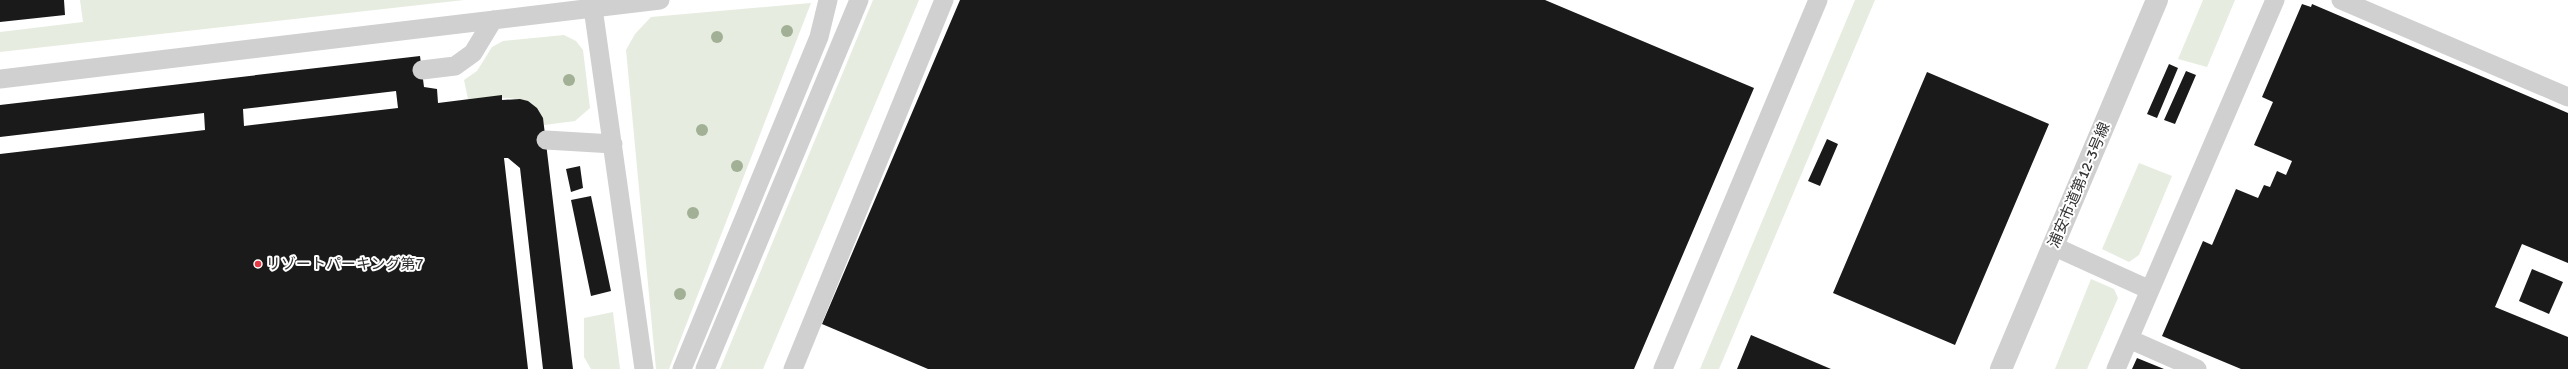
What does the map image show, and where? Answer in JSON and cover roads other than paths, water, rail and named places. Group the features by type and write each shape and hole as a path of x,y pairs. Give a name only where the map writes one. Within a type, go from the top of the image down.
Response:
{"street":[{"name":"浦安市道第12-3号線","path":"2001,369 2157,0"}],"lane":[{"path":"0,79 660,0"},
{"path":"682,369 819,37 828,0"},
{"path":"705,369 859,0"},
{"path":"796,368 944,0"},
{"path":"1663,369 1818,0"},
{"path":"2116,369 2275,0"},
{"path":"2341,0 2568,97"},
{"path":"594,8 644,369"},
{"path":"422,70 455,66 472,52 493,20"},
{"path":"546,140 613,144"},
{"path":"2053,246 2150,290"},
{"path":"2128,339 2197,369"}],"place":[{"name":"リゾートパーキング第7","path":"258,264"}]}
